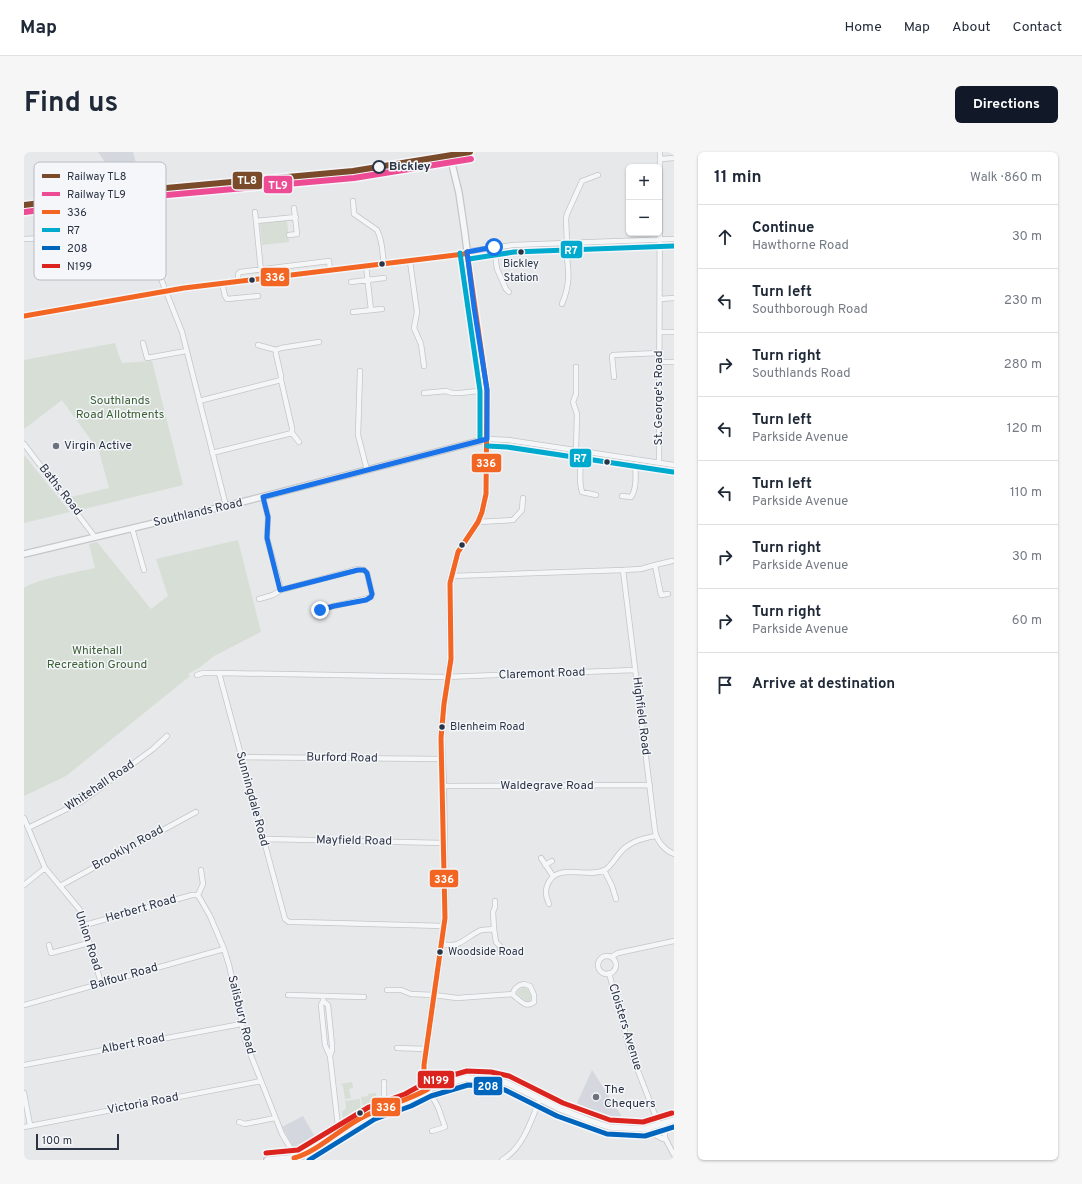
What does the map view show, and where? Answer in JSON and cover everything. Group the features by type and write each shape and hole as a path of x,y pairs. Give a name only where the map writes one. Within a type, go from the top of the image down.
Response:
{"street":[{"path":"432,1131 445,1127 441,1115 428,1089 424,1071 444,926 442,728 451,659 451,576 458,552 478,522 482,512 486,494 487,439 487,390 459,193 449,152"},
{"name":"St. George's Road","path":"659,463 660,152"},
{"path":"661,159 674,158"},
{"path":"562,304 566,295 569,280 566,219 582,181 598,176"},
{"path":"353,201 354,214 379,233 382,242 384,264"},
{"path":"289,235 297,234 294,208"},
{"path":"255,212 262,278"},
{"path":"256,221 296,217"},
{"path":"24,239 34,238"},
{"path":"24,316 166,291 330,269 464,254 467,252 494,247 674,239"},
{"path":"494,247 497,269 506,289 509,292"},
{"path":"238,281 238,274 240,272 329,261 330,269"},
{"path":"410,261 417,312 414,328 421,344 424,366"},
{"path":"366,266 371,310"},
{"path":"351,282 384,278"},
{"path":"161,280 182,332 226,506"},
{"path":"222,283 227,299 258,296"},
{"path":"660,299 674,298"},
{"path":"353,312 382,309"},
{"path":"659,332 674,332"},
{"path":"258,345 276,350 319,342"},
{"path":"143,343 147,358 186,350"},
{"path":"276,350 292,433 299,442"},
{"path":"614,377 613,355 659,353"},
{"path":"659,362 674,362"},
{"path":"576,367 576,394 573,402 577,414 576,450"},
{"path":"360,371 358,435 367,470"},
{"path":"199,401 281,380"},
{"path":"424,393 446,391 460,393 487,390"},
{"path":"212,453 292,433"},
{"path":"487,439 508,440 674,465"},
{"name":"Southlands Road","path":"24,554 263,497 487,439"},
{"name":"Baths Road","path":"24,444 95,537"},
{"path":"582,451 579,481 581,490 582,492 596,495"},
{"path":"622,496 631,496 635,488 635,459"},
{"path":"263,497 268,517 267,538 280,590"},
{"path":"478,522 513,520 522,510 524,498"},
{"path":"132,528 144,570"},
{"path":"451,576 641,569 672,561"},
{"path":"655,565 661,595 668,594"},
{"path":"259,599 273,595 280,590 358,570 364,570 367,573 372,591 371,597 366,600 320,610"},
{"name":"Highfield Road","path":"623,570 656,836"},
{"name":"Claremont Road","path":"448,677 635,670"},
{"path":"197,674 219,673 448,677"},
{"name":"Sunningdale Road","path":"219,673 284,916 289,922 444,926"},
{"name":"Whitehall Road","path":"28,828 81,802 153,749 167,736"},
{"name":"Burford Road","path":"241,757 442,759"},
{"name":"Waldegrave Road","path":"443,786 650,785"},
{"name":"Brooklyn Road","path":"60,886 196,812"},
{"name":"Union Road","path":"24,818 45,868 78,907 85,925 101,983"},
{"path":"553,899 548,902 546,889 552,876 567,872 588,873 604,870 612,865 623,848 632,842 656,836 665,849 674,854"},
{"name":"Mayfield Road","path":"264,840 444,843"},
{"path":"541,858 552,876"},
{"path":"545,865 552,860"},
{"path":"24,885 45,868"},
{"path":"198,895 203,884 201,870"},
{"path":"604,870 612,886 616,899"},
{"name":"Herbert Road","path":"85,925 192,895 198,895"},
{"name":"Salisbury Road","path":"198,895 210,916 224,949 229,965 246,1043 275,1118 294,1159"},
{"path":"495,901 493,912 494,929 496,942 500,946 501,952"},
{"path":"442,944 455,946 480,931 494,929"},
{"name":"Cloisters Avenue","path":"611,958 618,953 674,941"},
{"path":"49,945 51,953 89,943"},
{"name":"Balfour Road","path":"24,1005 224,949"},
{"name":"Cloisters Avenue","path":"603,957 614,960 616,967 609,973 603,973 599,968 598,965 603,957"},
{"name":"Cloisters Avenue","path":"609,973 630,1050 662,1125 665,1138"},
{"path":"387,990 401,990 411,994 457,998 513,994 527,1005 532,1004 534,1000 531,988 526,984 516,988 513,994"},
{"path":"288,995 323,999 364,997"},
{"path":"323,999 328,1005 332,1045 330,1056"},
{"path":"323,999 321,1005 325,1045 330,1056 338,1126 341,1131"},
{"name":"Albert Road","path":"24,1065 242,1024"},
{"path":"397,1048 426,1049"},
{"path":"267,1160 294,1159 300,1157 372,1113 408,1100 428,1089 460,1079 483,1078 507,1083 584,1119 610,1127 634,1130 647,1129 674,1120"},
{"name":"Victoria Road","path":"24,1127 261,1081"},
{"path":"384,1082 384,1097 387,1107"},
{"path":"24,1093 30,1126"},
{"path":"502,1160 520,1145 540,1099"},
{"path":"239,1122 245,1124 275,1118"},
{"path":"647,1129 663,1139 665,1138 674,1155"}],"shaded area":[{"path":"98,152 133,152 136,162 105,162"},
{"path":"592,1070 621,1115 621,1124 593,1118 577,1111 580,1105 577,1103"},
{"path":"303,1116 318,1142 297,1154 282,1127"}],"green space":[{"path":"287,220 289,242 262,245 260,223"},
{"name":"Southlands Road Allotments","path":"115,343 122,363 152,361 183,485 80,510 71,497 109,488 99,451 62,400 24,429 24,360"},
{"path":"24,455 70,512 24,523"},
{"name":"Whitehall Recreation Ground","path":"238,540 261,632 214,656 199,668 188,674 190,676 66,776 24,796 24,588 47,579 95,568 89,544 97,542 151,609 168,596 156,559"},
{"path":"524,987 528,989 531,997 529,1002 517,993"},
{"path":"352,1082 353,1088 349,1089 351,1098 345,1099 343,1086 341,1084"},
{"path":"376,1093 376,1106 363,1109 361,1097"},
{"path":"360,1099 361,1110 346,1121 343,1119 342,1112 346,1108 345,1101"}],"rail line":[{"name":"TL8","path":"166,188 353,171 470,152"},
{"name":"TL9","path":"166,195 354,178 471,159"},
{"name":"TL8","path":"24,205 34,204"},
{"name":"TL9","path":"25,212 34,211"}],"transit line":[{"name":"R7","path":"469,259 514,252 674,246"},
{"name":"336","path":"24,316 184,288 464,254 467,252"},
{"name":"336","path":"428,1089 424,1077 424,1065 445,918 441,738 444,704 451,659 450,583 458,552 478,522 486,494 487,390 467,252"},
{"name":"R7","path":"460,253 480,391 480,439"},
{"name":"R7","path":"487,446 507,447 673,472"},
{"name":"N199","path":"266,1153 298,1150 369,1107 405,1094 425,1083 467,1071 491,1072 509,1076 563,1103 610,1120 643,1122 672,1113"},
{"name":"208","path":"309,1160 375,1119 411,1106 431,1096 468,1085 489,1086 505,1090 557,1116 607,1134 645,1136 674,1127"},
{"name":"336","path":"294,1158 311,1151 363,1117 428,1089"}],"place":[{"name":"Bickley","path":"379,167"},
{"name":"Bickley Station","path":"521,252"},
{"name":"Virgin Active","path":"56,446"},
{"name":"Blenheim Road","path":"442,727"},
{"name":"Woodside Road","path":"440,952"},
{"name":"The Chequers","path":"596,1097"}],"route":[{"path":"320,610 366,600 371,597 372,594 367,573 362,569 280,590 267,538 268,517 263,497 487,439 487,390 467,252 494,247"}]}
